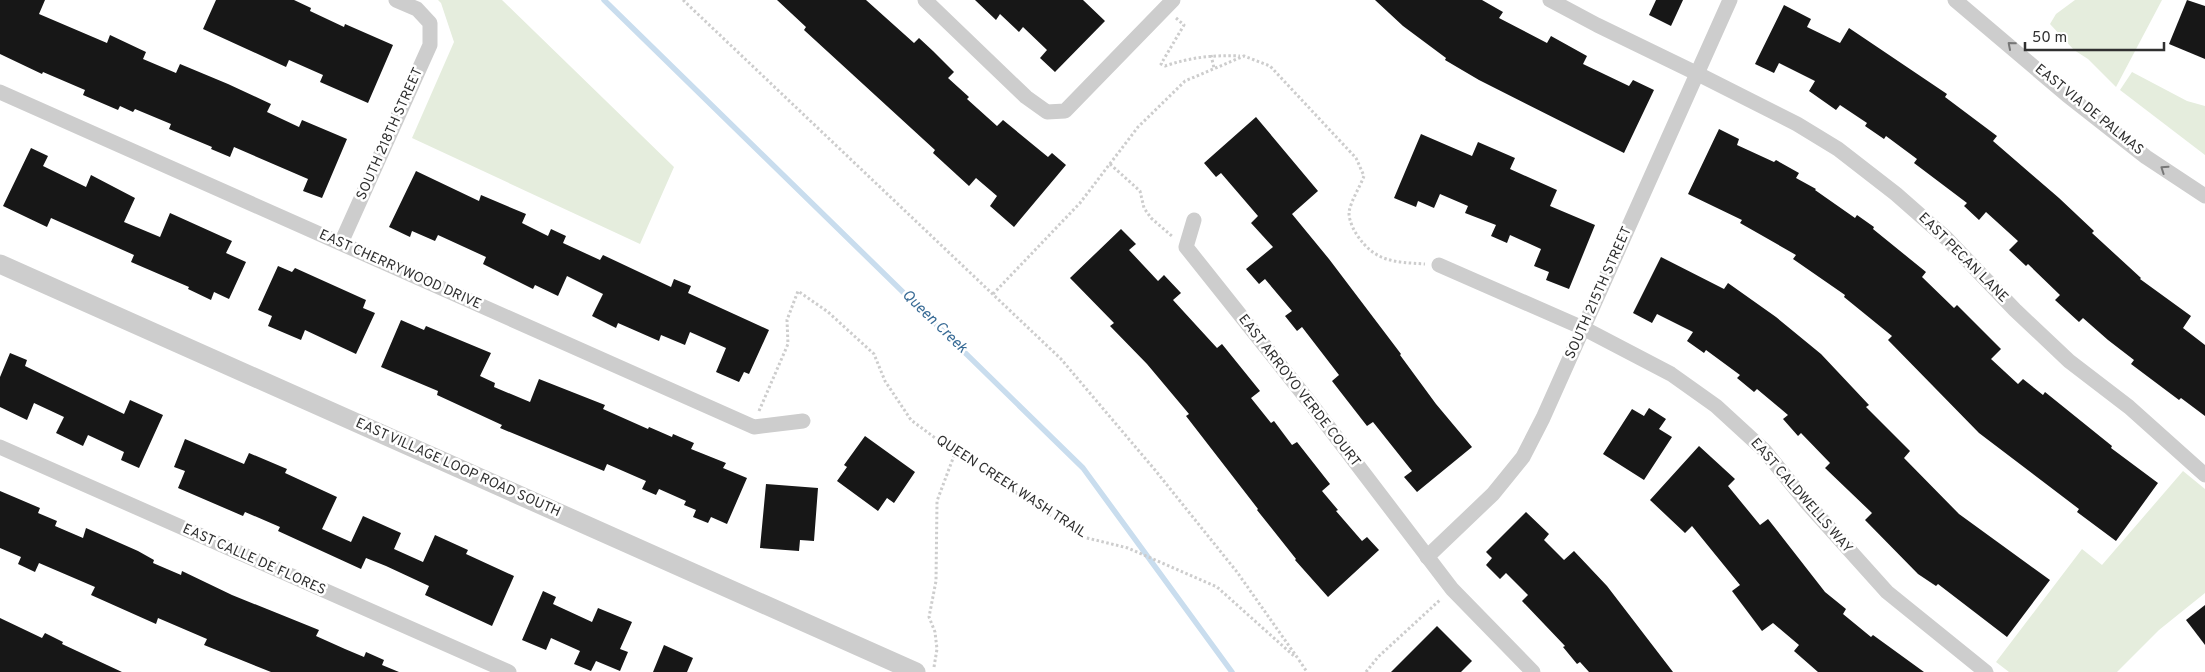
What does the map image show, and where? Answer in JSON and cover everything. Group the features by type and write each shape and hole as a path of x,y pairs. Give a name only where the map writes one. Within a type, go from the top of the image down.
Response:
{"street":[{"name":"SOUTH 218TH STREET","path":"341,244 430,45 430,23 417,9 396,0"},
{"path":"925,0 1026,97 1047,112 1065,111 1169,4"},
{"name":"EAST PECAN LANE","path":"1550,0 1596,25 1797,124 1838,149 1896,194 1946,238 2015,310 2069,361 2129,407 2205,475"},
{"name":"SOUTH 215TH STREET","path":"1427,557 1493,494 1523,456 1543,418 1730,0"},
{"name":"EAST VIA DE PALMAS","path":"1955,0 2067,95 2139,151 2205,196"},
{"name":"EAST CHERRYWOOD DRIVE","path":"0,92 754,427 803,422"},
{"path":"1186,247 1194,220"},
{"name":"EAST ARROYO VERDE COURT","path":"1186,247 1311,404 1452,589 1533,672"},
{"name":"EAST VILLAGE LOOP ROAD SOUTH","path":"0,264 916,672"},
{"name":"EAST CALDWELLS WAY","path":"1439,265 1583,328 1672,374 1716,406 1764,450 1887,592 1986,672"},
{"name":"EAST CALLE DE FLORES","path":"0,447 509,672"}],"path":[{"path":"683,0 1062,359 1237,572 1299,660"},
{"path":"1169,4 1184,25 1161,64 1165,66 1210,55 1244,56 1270,66 1356,158 1364,176 1349,212 1353,229 1366,249 1381,257 1398,262 1439,265"},
{"path":"1210,55 1214,68"},
{"path":"993,294 1080,203 1138,127 1185,81 1244,56"},
{"path":"1110,164 1140,190 1144,208 1151,218 1186,247"},
{"name":"QUEEN CREEK WASH TRAIL","path":"754,427 762,401 788,344 787,320 798,291 828,312 874,354 884,381 911,420 955,453 1083,537 1128,548 1217,587 1299,660 1307,672"},
{"path":"933,672 937,649 935,632 929,618 936,581 937,501 955,453"},
{"path":"1366,672 1378,657 1452,589"}],"green space":[{"path":"438,0 502,0 674,167 640,244 412,138 454,42 441,3"},
{"path":"2075,0 2162,0 2116,87 2088,59 2074,50 2050,24 2056,14"},
{"path":"2132,72 2187,101 2205,106 2205,155 2120,90"},
{"path":"2183,471 2205,489 2205,593 2159,630 2117,672 2009,672 1996,662 2082,549 2102,565"}],"building":[{"path":"0,0 45,0 39,14 107,43 110,35 146,52 143,59 176,73 180,64 271,104 267,112 299,127 302,120 347,139 322,198 303,191 308,179 234,147 230,157 211,149 212,147 169,129 171,124 135,109 133,112 120,106 118,110 83,95 85,90 43,72 42,74 0,54"},
{"path":"216,0 294,0 311,8 310,11 344,27 345,24 393,45 368,103 320,82 323,75 289,60 286,67 203,29"},
{"path":"777,0 866,0 914,43 919,38 933,51 954,72 948,78 969,97 967,99 997,126 1003,120 1048,157 1052,153 1066,165 1014,227 990,206 997,196 976,178 969,186 933,153 935,150 804,30 806,27"},
{"path":"975,0 1083,0 1105,21 1055,72 1040,58 1047,50 1023,27 1019,32 1000,14 996,20"},
{"path":"1375,0 1482,0 1503,12 1499,18 1547,43 1551,36 1587,56 1583,64 1629,86 1633,80 1654,90 1624,153 1479,80 1445,60 1446,58 1403,26"},
{"path":"1656,0 1683,0 1671,26 1649,15"},
{"path":"2187,0 2205,6 2205,59 2169,44"},
{"path":"1784,5 1811,19 1807,27 1840,43 1849,28 1947,94 1945,97 1997,136 1993,141 2059,198 2140,279 2191,316 2183,328 2205,345 2205,416 2181,398 2179,400 2131,364 2134,360 2083,318 2079,322 2055,300 2060,295 2028,264 2026,266 2009,250 2018,241 1986,212 1979,220 1964,206 1967,203 1914,163 1917,159 1886,136 1884,139 1865,126 1867,123 1840,105 1836,110 1809,91 1815,81 1779,63 1774,73 1755,64"},
{"path":"1256,117 1318,191 1292,214 1329,259 1401,354 1436,404 1472,447 1417,492 1404,477 1412,471 1373,422 1367,426 1332,381 1339,375 1302,327 1297,331 1285,316 1292,311 1265,279 1259,284 1246,269 1273,247 1251,223 1258,216 1221,173 1216,177 1204,163"},
{"path":"1719,129 1739,139 1737,145 1774,162 1776,160 1799,173 1796,178 1816,189 1855,218 1857,215 1874,227 1873,229 1926,272 1922,277 1954,308 1957,305 2001,349 1991,359 2018,384 2023,379 2043,395 2045,392 2112,446 2111,448 2158,483 2116,541 2077,512 2079,509 1979,433 1888,340 1892,336 1844,297 1845,295 1793,259 1796,255 1740,223 1742,220 1688,194"},
{"path":"1421,134 1472,156 1478,142 1515,158 1510,169 1557,190 1550,206 1595,225 1569,289 1546,280 1549,272 1534,266 1541,249 1510,235 1507,243 1491,236 1496,225 1465,213 1468,206 1440,194 1434,208 1418,201 1416,207 1394,198"},
{"path":"31,148 48,156 43,166 86,187 91,175 135,198 124,222 160,237 170,213 232,241 226,253 246,262 229,299 214,292 211,300 188,289 189,287 131,262 134,255 51,218 47,227 3,206"},
{"path":"416,171 479,201 481,195 526,214 522,223 548,236 551,229 566,236 563,243 600,260 603,255 671,287 674,279 691,286 688,293 769,330 749,374 744,372 739,382 716,372 726,348 690,332 685,345 661,335 659,341 618,323 616,328 592,316 603,294 567,276 558,296 535,285 533,289 483,264 486,257 438,235 435,241 412,231 410,237 389,227"},
{"path":"1121,229 1136,244 1129,250 1158,281 1164,275 1181,293 1173,300 1217,348 1222,344 1260,391 1251,398 1271,423 1274,421 1292,445 1297,442 1330,484 1322,491 1338,510 1336,511 1362,541 1367,537 1379,550 1328,597 1295,560 1257,510 1186,416 1189,414 1147,364 1110,326 1114,323 1070,278"},
{"path":"1661,257 1724,289 1728,283 1776,317 1821,354 1869,405 1866,407 1910,451 1904,458 1959,514 2050,580 2007,637 1938,584 1936,586 1918,574 1865,520 1872,513 1825,468 1830,463 1801,433 1798,436 1783,419 1788,415 1757,389 1754,392 1737,378 1740,375 1706,350 1704,353 1687,341 1693,332 1657,314 1652,323 1633,313"},
{"path":"278,266 292,272 295,268 366,300 363,308 375,313 356,354 305,330 301,340 268,326 272,316 258,310"},
{"path":"401,320 424,330 426,326 491,353 480,376 495,383 494,387 530,402 539,379 605,405 603,409 648,429 649,427 672,437 673,434 694,443 691,449 726,463 723,468 747,478 727,524 711,517 708,523 693,517 696,510 684,505 686,501 659,489 656,495 642,489 646,481 607,464 604,471 500,428 502,425 437,395 438,391 381,367"},
{"path":"10,353 27,360 25,366 124,414 130,400 163,415 139,468 121,460 124,452 88,435 83,446 56,433 64,417 34,403 27,420 0,407 0,377"},
{"path":"1649,408 1666,419 1659,429 1672,437 1644,480 1603,454 1632,409 1644,416"},
{"path":"865,436 915,472 894,503 887,498 878,511 837,481 847,467 844,465"},
{"path":"185,439 244,464 249,453 287,469 285,473 337,497 322,529 351,542 363,516 401,533 394,549 423,562 435,535 468,550 466,554 514,576 492,626 425,595 429,586 386,566 366,558 361,569 278,531 280,527 245,512 243,516 178,488 185,471 174,467"},
{"path":"1699,446 1735,479 1728,486 1760,525 1768,519 1825,592 1846,609 1843,614 1871,637 1873,635 1924,672 1818,672 1794,651 1799,645 1773,623 1762,631 1732,591 1740,585 1692,526 1685,533 1650,500"},
{"path":"766,484 818,488 814,541 800,540 799,551 760,548"},
{"path":"0,491 40,508 38,513 57,521 55,526 83,538 86,528 138,551 154,560 153,563 181,575 182,571 232,595 319,630 316,636 364,657 366,652 384,660 382,665 399,672 271,672 204,645 207,639 158,618 156,624 91,595 95,587 39,563 35,572 18,564 21,557 0,548"},
{"path":"1526,512 1549,534 1544,540 1564,560 1574,551 1607,586 1673,672 1589,672 1580,662 1577,664 1563,647 1565,646 1522,601 1528,595 1506,573 1500,579 1486,565 1492,558 1486,552"},
{"path":"543,591 556,597 553,604 592,622 598,608 632,622 620,649 628,652 620,671 596,661 591,671 574,664 580,651 551,638 546,650 522,640"},
{"path":"2205,605 2205,645 2186,620"},
{"path":"0,618 42,638 45,633 63,642 62,644 122,672 0,672"},
{"path":"1437,626 1472,661 1461,672 1391,672"},
{"path":"664,645 693,658 687,672 653,672"}],"waterway":[{"name":"Queen Creek","path":"604,0 1083,468 1232,672"}]}
